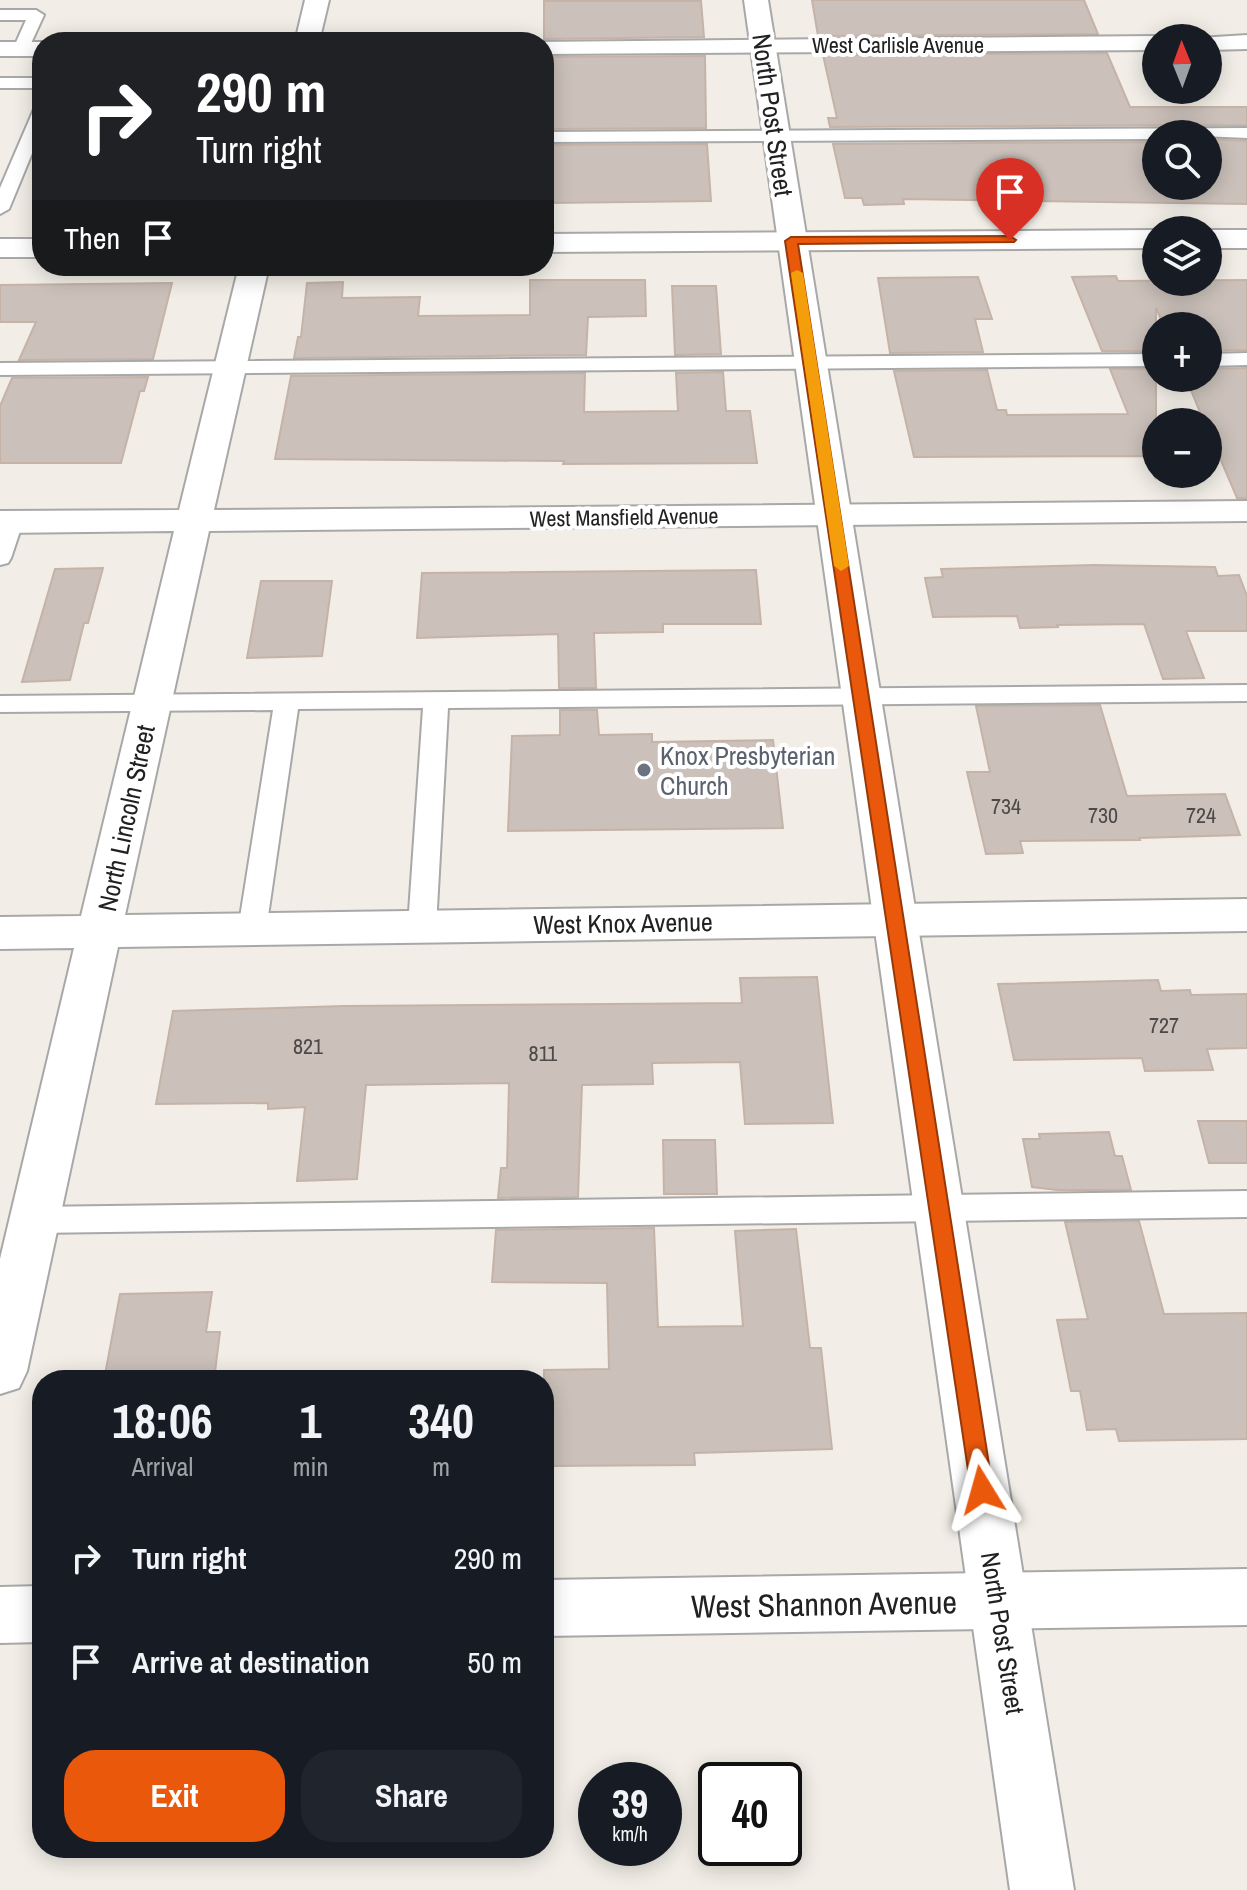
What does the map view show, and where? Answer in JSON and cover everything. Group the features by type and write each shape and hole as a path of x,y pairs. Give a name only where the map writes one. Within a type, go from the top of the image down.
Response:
{"street":[{"path":"309,32 317,0"},
{"name":"North Post Street","path":"756,0 1042,1890"},
{"path":"1222,43 1247,42"},
{"name":"West Carlisle Avenue","path":"554,47 1142,43"},
{"path":"554,243 1142,239"},
{"path":"1222,239 1247,239"},
{"path":"0,248 32,248"},
{"name":"North Lincoln Street","path":"0,1371 13,1260 34,1220 252,276"},
{"name":"West Mansfield Avenue","path":"6,522 1247,511"},
{"name":"West Knox Avenue","path":"0,933 1247,915"},
{"name":"West Shannon Avenue","path":"554,1608 1247,1597"},
{"path":"0,1615 32,1614"}],"lane":[{"path":"0,15 36,15 21,49"},
{"path":"0,83 32,83"},
{"path":"1,203 32,132"},
{"path":"554,137 1247,133"},
{"path":"1222,360 1247,359"},
{"path":"0,369 1142,360"},
{"path":"0,558 6,522"},
{"path":"0,704 1247,693"},
{"path":"422,927 436,700"},
{"path":"252,930 287,702"},
{"path":"34,1220 1247,1204"}],"building":[{"path":"812,0 1084,0 1098,34 818,36"},
{"path":"544,1 701,1 704,37 554,39 554,32 544,32"},
{"path":"1107,53 1130,107 1247,107 1247,125 1222,125 1222,120 1142,120 1142,126 830,127 828,118 837,118 823,55"},
{"path":"705,56 706,128 554,129 554,57"},
{"path":"1222,140 1247,141 1247,204 903,199 904,204 864,205 862,198 845,198 833,144 1142,142 1142,200 1222,200"},
{"path":"707,144 711,201 554,203 554,145"},
{"path":"1116,276 1118,281 1142,281 1142,296 1222,296 1222,280 1247,280 1247,350 1222,351 1222,312 1158,312 1156,308 1156,312 1142,312 1142,351 1102,351 1072,277"},
{"path":"978,277 992,319 975,319 983,352 890,353 878,278"},
{"path":"530,280 645,280 646,316 588,317 586,355 294,358 298,337 301,337 307,283 343,282 342,298 420,297 418,316 530,315"},
{"path":"172,283 153,359 19,360 36,322 0,322 0,285"},
{"path":"672,286 716,286 721,354 675,355"},
{"path":"1247,368 1247,498 1237,498 1222,463 1222,408 1198,408 1192,392 1222,392 1222,369"},
{"path":"1110,369 1142,369 1142,392 1156,392 1156,408 1142,408 1142,456 914,457 894,371 987,370 997,410 1006,410 1007,415 1128,414"},
{"path":"723,372 726,411 750,411 757,463 563,464 564,461 275,459 291,376 585,373 584,412 678,411 676,373"},
{"path":"148,377 144,391 140,391 121,463 0,463 0,406 12,378"},
{"path":"1094,565 1215,567 1218,576 1239,575 1247,596 1247,631 1186,631 1204,678 1163,679 1144,624 1020,628 1017,616 933,617 925,578 943,577 941,569"},
{"path":"103,568 88,623 84,623 70,680 22,682 55,569"},
{"path":"756,570 761,624 663,624 663,632 594,633 596,688 559,688 558,634 417,638 422,573"},
{"path":"261,581 332,581 322,656 247,658"},
{"path":"1100,705 1127,796 1225,794 1240,835 1020,841 1023,853 986,854 967,772 990,772 976,706"},
{"name":"Knox Presbyterian Church","path":"560,710 597,710 599,735 652,734 652,742 773,740 783,828 508,831 512,736 560,735"},
{"path":"817,977 833,1123 745,1124 740,1062 652,1063 653,1084 582,1085 578,1197 498,1198 501,1168 507,1168 509,1083 366,1085 357,1179 297,1181 305,1107 268,1109 268,1103 156,1104 173,1011 344,1006 742,1003 740,978"},
{"path":"1158,980 1161,991 1190,990 1191,995 1247,994 1247,1048 1207,1049 1213,1070 1145,1071 1142,1058 1014,1060 998,984"},
{"path":"1198,1121 1247,1121 1247,1163 1209,1163"},
{"path":"1109,1132 1115,1156 1122,1156 1131,1190 1032,1187 1023,1139 1040,1139 1039,1134"},
{"path":"663,1140 715,1140 717,1194 664,1194"},
{"path":"1139,1221 1164,1314 1247,1313 1247,1439 1119,1441 1116,1429 1087,1430 1080,1391 1071,1391 1057,1320 1088,1319 1065,1222"},
{"path":"654,1228 658,1327 743,1326 735,1231 796,1229 810,1348 821,1348 832,1449 694,1453 695,1465 554,1466 554,1370 544,1370 609,1369 607,1283 492,1282 496,1230"},
{"path":"212,1292 206,1332 220,1332 215,1370 106,1370 120,1294"}],"slow traffic":[{"path":"797,273 841,566"}],"place":[{"name":"Knox Presbyterian Church","path":"644,770"}],"route":[{"path":"982,1490 791,241 1010,240"}]}
